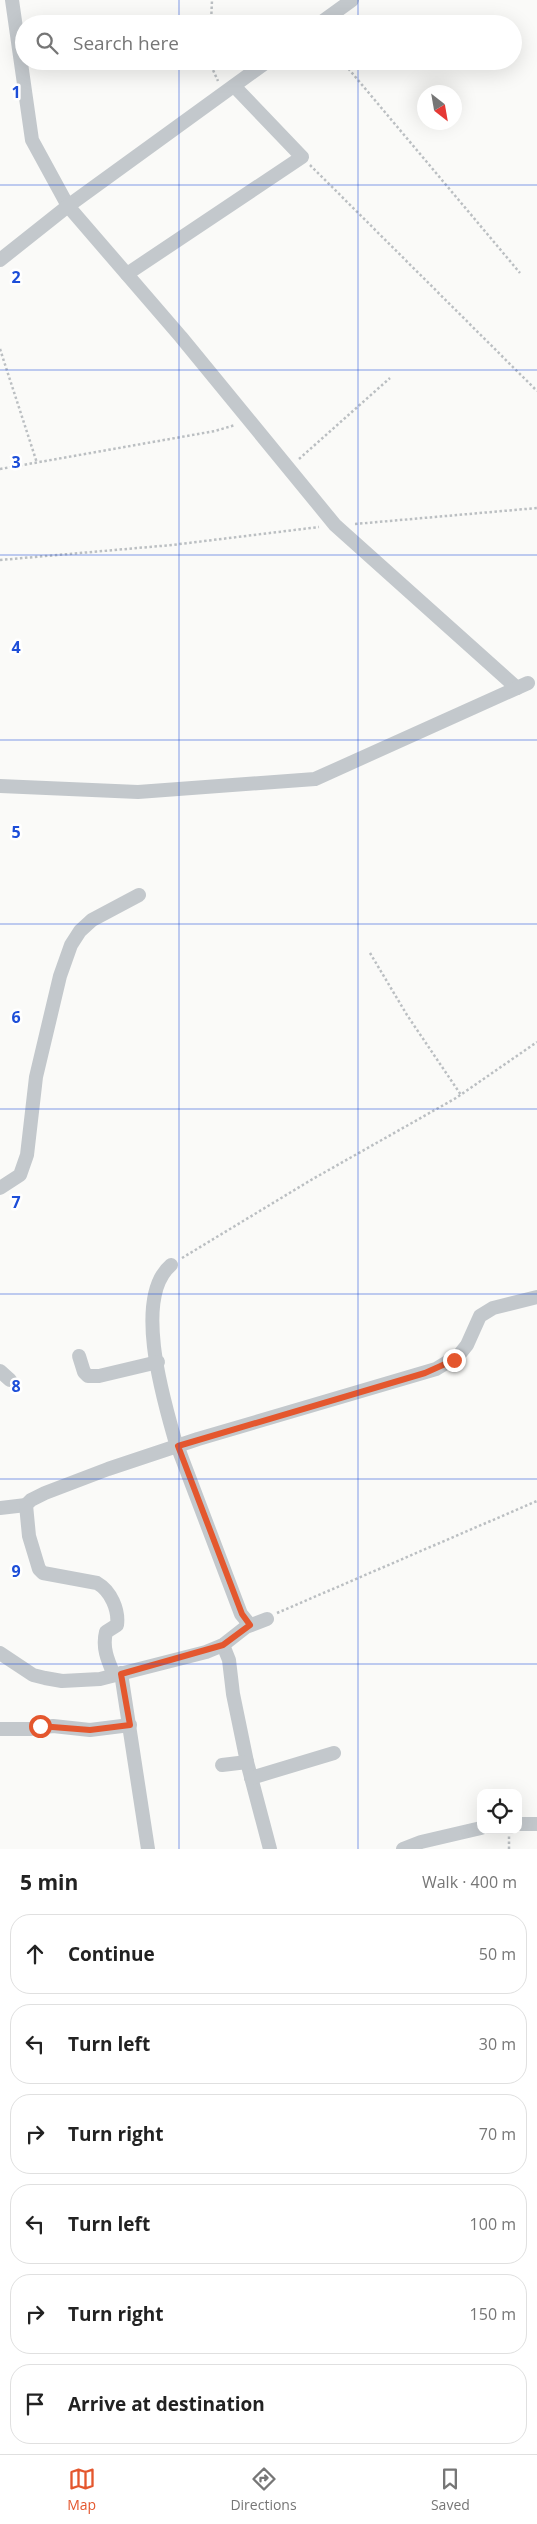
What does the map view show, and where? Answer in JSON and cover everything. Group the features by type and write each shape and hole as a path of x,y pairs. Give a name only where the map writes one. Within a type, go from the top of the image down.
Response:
{"street":[{"path":"12,0 15,21"},
{"path":"331,15 352,0"},
{"path":"0,786 138,792 315,779 523,686 337,527 127,274 68,206 32,140 22,70"},
{"path":"0,260 68,206 256,70"},
{"path":"127,274 302,156 230,89"},
{"path":"0,1188 20,1175 27,1155 36,1077 57,996 60,976 71,945 92,920 139,895"},
{"path":"170,1266 162,1273 154,1291 152,1324 167,1410 178,1446 242,1614 250,1625"},
{"path":"0,1508 26,1505 31,1500 70,1482 178,1446 436,1369 459,1355 468,1345 480,1316 494,1308 537,1297"},
{"path":"79,1356 84,1372 88,1376 99,1376 158,1362"},
{"path":"26,1505 29,1536 39,1569 43,1572 97,1583 102,1586 115,1606 118,1616 117,1625 106,1632 104,1647 118,1674 130,1725 148,1849"},
{"path":"0,1653 34,1675 45,1678 69,1681 100,1680 223,1645 250,1625 267,1619"},
{"path":"223,1645 229,1660 233,1694 247,1762 270,1849"},
{"path":"0,1729 30,1729 52,1726 90,1730 130,1725"},
{"path":"251,1778 334,1753"},
{"path":"222,1765 247,1762"},
{"path":"522,1824 537,1824"},
{"path":"403,1849 421,1842 477,1829"}],"path":[{"path":"211,15 212,0"},
{"path":"212,70 216,79 230,89"},
{"path":"350,70 520,273"},
{"path":"302,156 537,391"},
{"path":"0,350 37,463"},
{"path":"288,469 390,378"},
{"path":"0,469 215,431 249,420"},
{"path":"0,560 172,545 351,524 537,508"},
{"path":"370,954 407,1015 461,1095"},
{"path":"170,1266 311,1180 461,1095 537,1042"},
{"path":"267,1619 316,1595 537,1501"},
{"path":"509,1834 509,1849"}],"route":[{"path":"40,1726 90,1730 130,1725 121,1674 206,1652 223,1645 238,1632 250,1625 242,1614 178,1446 425,1373 454,1360"}]}
